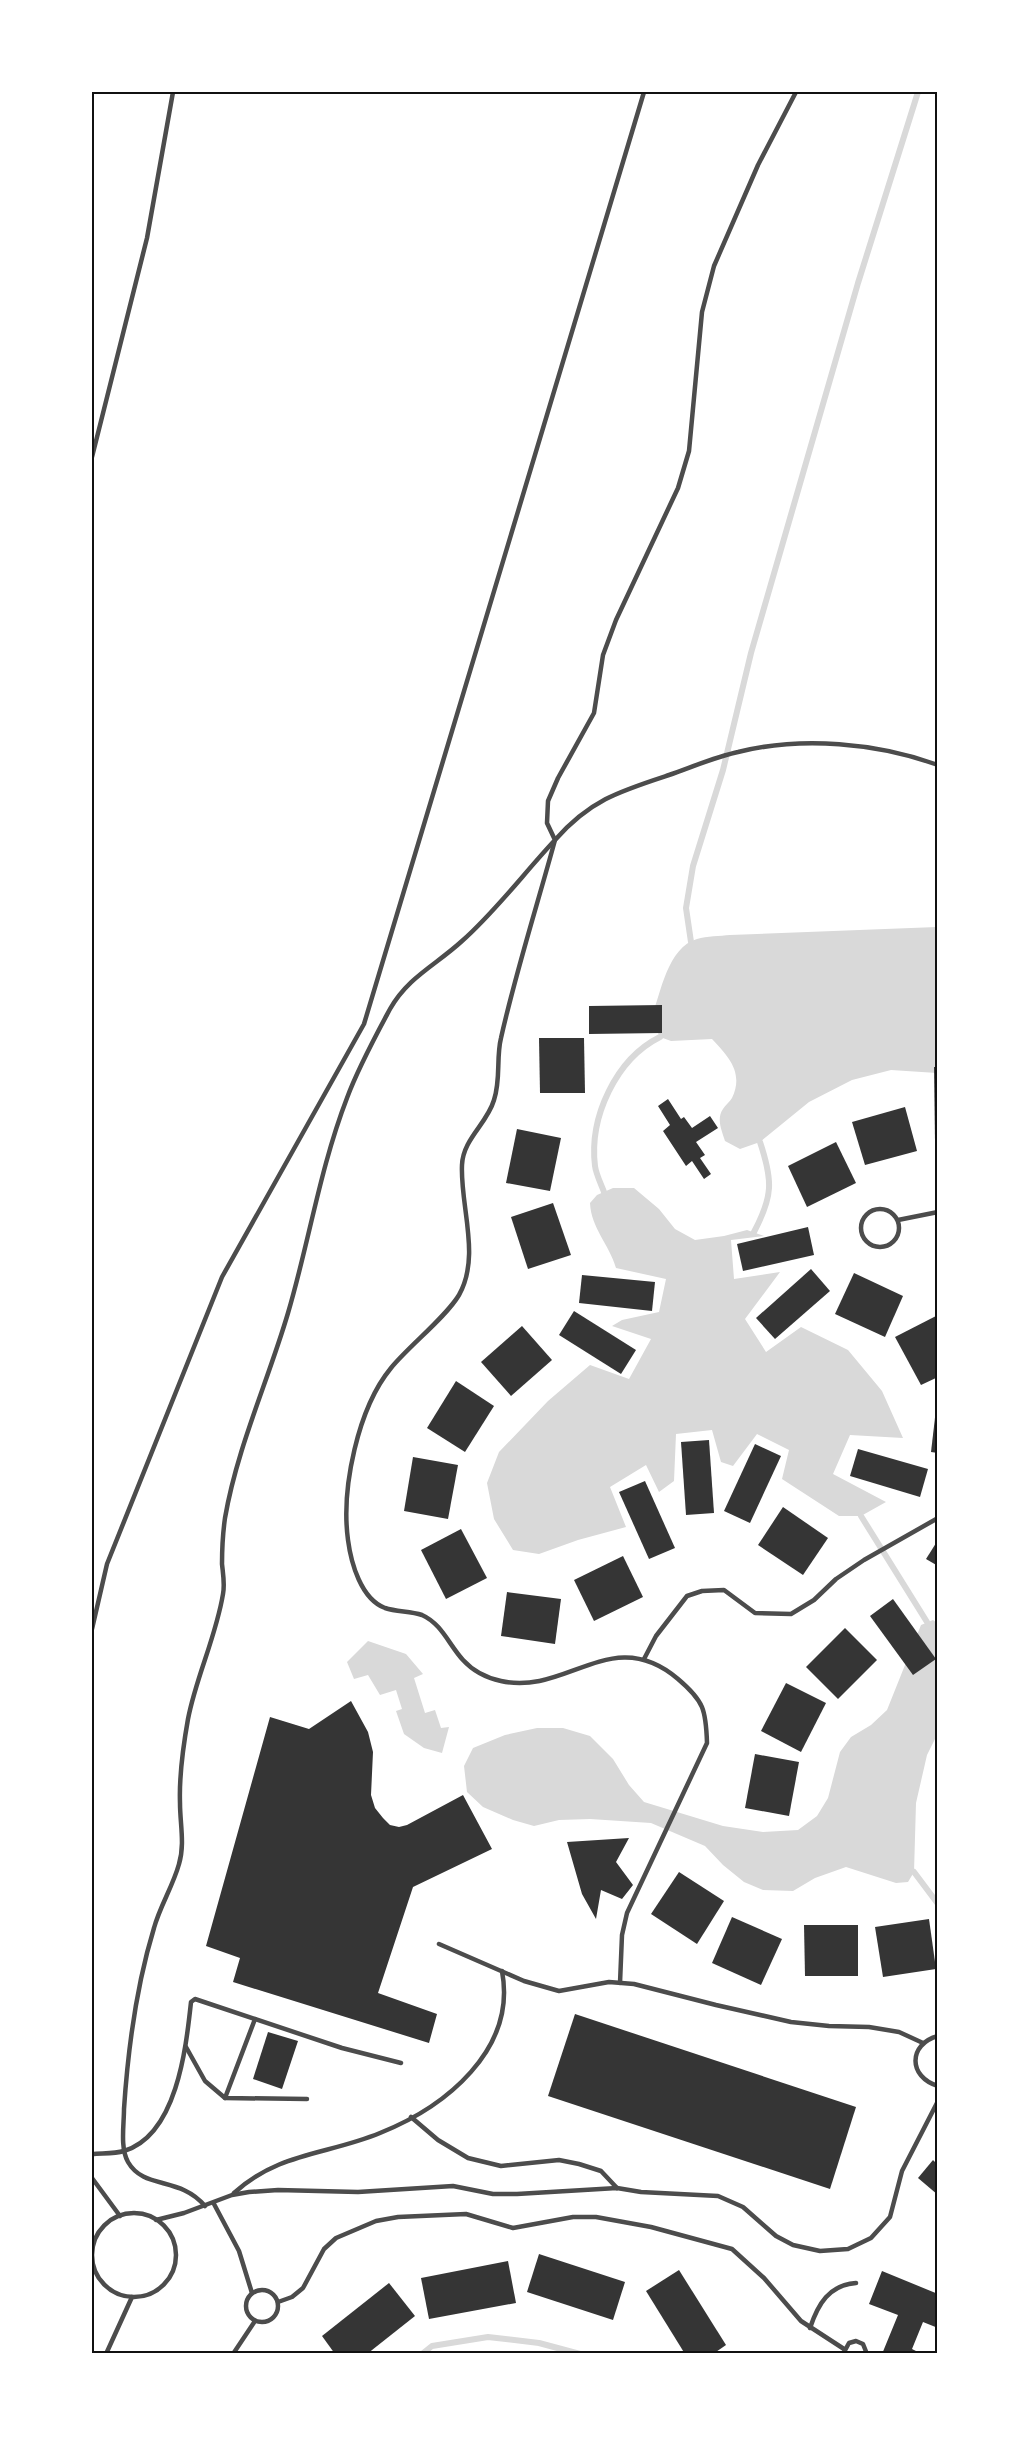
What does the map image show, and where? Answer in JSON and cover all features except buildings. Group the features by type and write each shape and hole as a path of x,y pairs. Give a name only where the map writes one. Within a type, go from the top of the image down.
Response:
{"lane":[{"path":"92,457 147,238 173,92"},
{"path":"92,1629 107,1564 222,1277 364,1024 644,92"},
{"path":"620,1983 622,1935 627,1913 675,1806 707,1743 706,1719 700,1700 663,1667 644,1659 618,1658 598,1661 554,1677 524,1684 503,1682 483,1675 464,1661 445,1633 422,1615 382,1607 365,1592 348,1539 350,1471 372,1398 388,1371 459,1294 467,1270 468,1241 462,1165 465,1147 494,1103 499,1082 500,1042 555,840 547,823 548,801 594,713 603,655 616,620 678,488 689,450 702,312 714,267 758,165 796,92"},
{"path":"205,2206 185,2189 168,2183 151,2181 137,2174 128,2162 124,2151 126,2078 132,2023 154,1924 180,1864 183,1831 180,1806 181,1772 188,1718 202,1665 215,1630 224,1589 222,1558 225,1518 246,1440 288,1314 328,1155 347,1096 392,1005 413,978 461,942 585,810 610,795 737,752 801,744 844,745 884,750 938,765"},
{"path":"877,1209 889,1210 898,1220 899,1233 892,1243 886,1246 880,1247 868,1243 862,1232 861,1226 866,1215 877,1209"},
{"path":"898,1220 938,1212"},
{"path":"644,1659 656,1636 687,1596 702,1591 724,1590 755,1613 791,1614 813,1600 836,1579 893,1542 938,1518"},
{"path":"438,1944 524,1981 559,1991 609,1982 634,1984 791,2022 869,2027 899,2032 923,2043"},
{"path":"156,2220 213,2204 232,2195 248,2180 280,2163 381,2133 448,2093 473,2072 493,2043 505,1985 502,1971"},
{"path":"92,2154 124,2151 144,2140 162,2120 174,2092 186,2047 191,2002 195,1999 342,2048 401,2063"},
{"path":"225,2098 255,2019"},
{"path":"938,2036 923,2043 916,2057 918,2072 929,2083 938,2086"},
{"path":"186,2047 204,2081 225,2098 307,2099"},
{"path":"232,2195 278,2190 358,2192 453,2186 493,2194 617,2188 641,2192 718,2196 743,2207 777,2236 793,2245 820,2251 848,2249 871,2238 890,2217 902,2171 938,2101"},
{"path":"411,2117 438,2140 468,2158 501,2166 559,2160 579,2164 601,2170 617,2188"},
{"path":"92,2178 120,2216"},
{"path":"213,2204 239,2251 252,2293"},
{"path":"132,2213 156,2220 167,2229 176,2254 174,2268 168,2280 158,2290 145,2296 120,2295 109,2289 95,2270 92,2257 94,2244 100,2232 108,2222 132,2213"},
{"path":"278,2302 292,2297 303,2288 324,2249 336,2238 376,2221 398,2217 466,2214 513,2228 573,2217 596,2217 651,2227 732,2249 764,2278 787,2307 810,2328 843,2351 849,2343 856,2341 863,2344 867,2354"},
{"path":"92,2276 95,2270"},
{"path":"810,2328 821,2301 831,2291 844,2284 856,2283"},
{"path":"262,2289 272,2293 278,2302 278,2313 265,2322 255,2321 247,2313 248,2297 262,2289"},
{"path":"106,2354 132,2297"},
{"path":"233,2354 255,2321"}],"shaded area":[{"path":"937,927 937,1073 891,1070 852,1080 809,1102 760,1142 740,1149 725,1141 720,1117 732,1098 736,1081 729,1059 712,1039 671,1041 660,1037 651,1019 666,973 679,952 687,944 697,939 714,936"},
{"path":"613,1188 634,1188 659,1209 675,1229 695,1240 747,1230 764,1236 731,1240 734,1279 780,1272 745,1319 766,1352 801,1327 848,1350 882,1391 903,1438 850,1435 833,1474 886,1502 861,1516 839,1516 782,1479 789,1450 757,1434 733,1466 721,1462 712,1430 676,1434 674,1481 659,1492 646,1465 610,1487 626,1527 578,1540 539,1554 513,1550 494,1519 487,1483 499,1452 548,1401 590,1365 629,1379 651,1339 612,1326 622,1320 659,1312 666,1279 616,1268 591,1212 590,1203 597,1195"},
{"path":"933,1620 937,1623 937,1735 927,1755 916,1803 914,1872 908,1882 896,1883 846,1867 815,1878 793,1891 763,1890 744,1882 705,1846 651,1823 590,1819 559,1820 534,1826 483,1807 467,1792 464,1766 473,1748 505,1735 537,1728 563,1728 590,1736 613,1759 629,1785 644,1802 723,1826 763,1832 798,1830 817,1816 828,1798 840,1752 851,1737 871,1725 887,1710 921,1625"},
{"path":"368,1641 406,1654 423,1674 414,1678 425,1713 435,1710 441,1728 449,1727 442,1753 424,1748 404,1734 396,1711 402,1709 396,1690 380,1695 368,1675 354,1679 347,1662"}],"waterway":[{"path":"691,942 686,908 693,866 723,770 751,653 858,283 918,92"},
{"path":"604,1192 596,1169 594,1147 601,1109 609,1091 630,1060 660,1037"},
{"path":"754,1232 765,1208 769,1188 767,1167 760,1142"},
{"path":"861,1516 927,1622"},
{"path":"914,1872 938,1904"},
{"path":"422,2354 432,2346 488,2337 539,2343 580,2354"}]}
